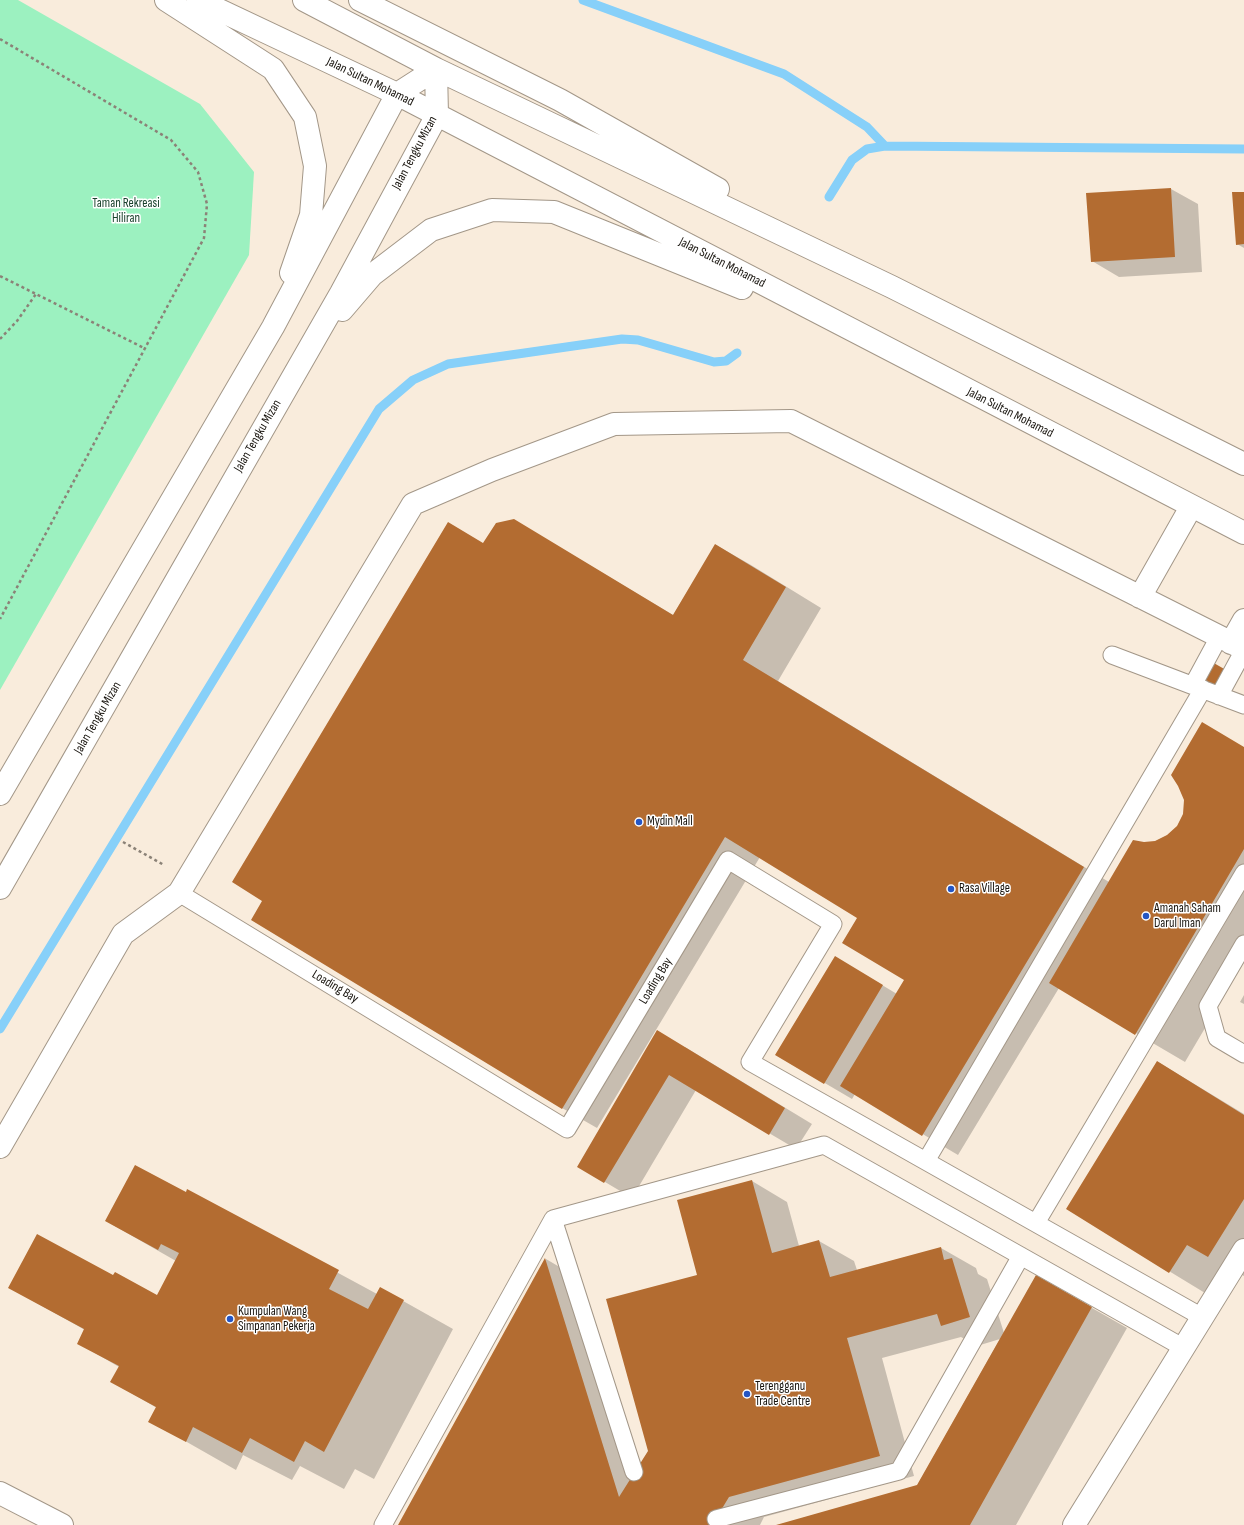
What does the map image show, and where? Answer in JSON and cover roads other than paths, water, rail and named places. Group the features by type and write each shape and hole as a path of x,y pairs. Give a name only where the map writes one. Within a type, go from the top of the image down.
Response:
{"main road":[{"path":"166,0 274,69 305,117 315,166 311,215 273,327"},
{"name":"Jalan Sultan Mohamad","path":"198,0 397,94 1191,507 1244,533"},
{"path":"304,0 436,69 892,288 1244,464"},
{"path":"360,0 560,100 892,288"},
{"path":"0,794 273,327 397,94 436,69"},
{"name":"Jalan Tengku Mizan","path":"0,888 310,347 437,115 436,69"},
{"path":"310,347 372,275 431,230 492,210 554,212 866,338"},
{"path":"0,1147 123,934 183,886 413,504 492,470 614,424 792,421 1235,645 1244,620"},
{"path":"1140,597 1191,507"},
{"path":"1074,1525 1244,1250"},
{"path":"0,1493 62,1525"}],"lane":[{"path":"1202,1317 926,1161 1198,687 1235,645"},
{"path":"1219,696 1235,645"},
{"path":"1112,655 1244,705"},
{"name":"Loading Bay","path":"183,886 567,1129 728,860 833,924 750,1062 926,1161"},
{"path":"1036,1224 1244,873"},
{"path":"1244,944 1208,1006 1217,1038 1244,1054"},
{"path":"383,1525 553,1219 824,1145 1184,1348"},
{"path":"553,1219 634,1472"},
{"path":"716,1519 899,1471 1021,1256"}],"waterway":[{"path":"583,0 784,74 867,127 885,146"},
{"path":"829,197 852,160 867,149 885,146 1244,149"},
{"path":"0,1029 379,409 413,380 448,364 622,339 638,340 714,362 726,361 737,353"}],"place":[{"name":"Mydin Mall","path":"639,822"},
{"name":"Rasa Village","path":"951,889"},
{"name":"Amanah Saham Darul Iman","path":"1146,916"},
{"name":"Kumpulan Wang Simpanan Pekerja","path":"230,1319"},
{"name":"Terengganu Trade Centre","path":"747,1394"}],"park label":[{"name":"Taman Rekreasi Hiliran","path":"126,212"}]}
